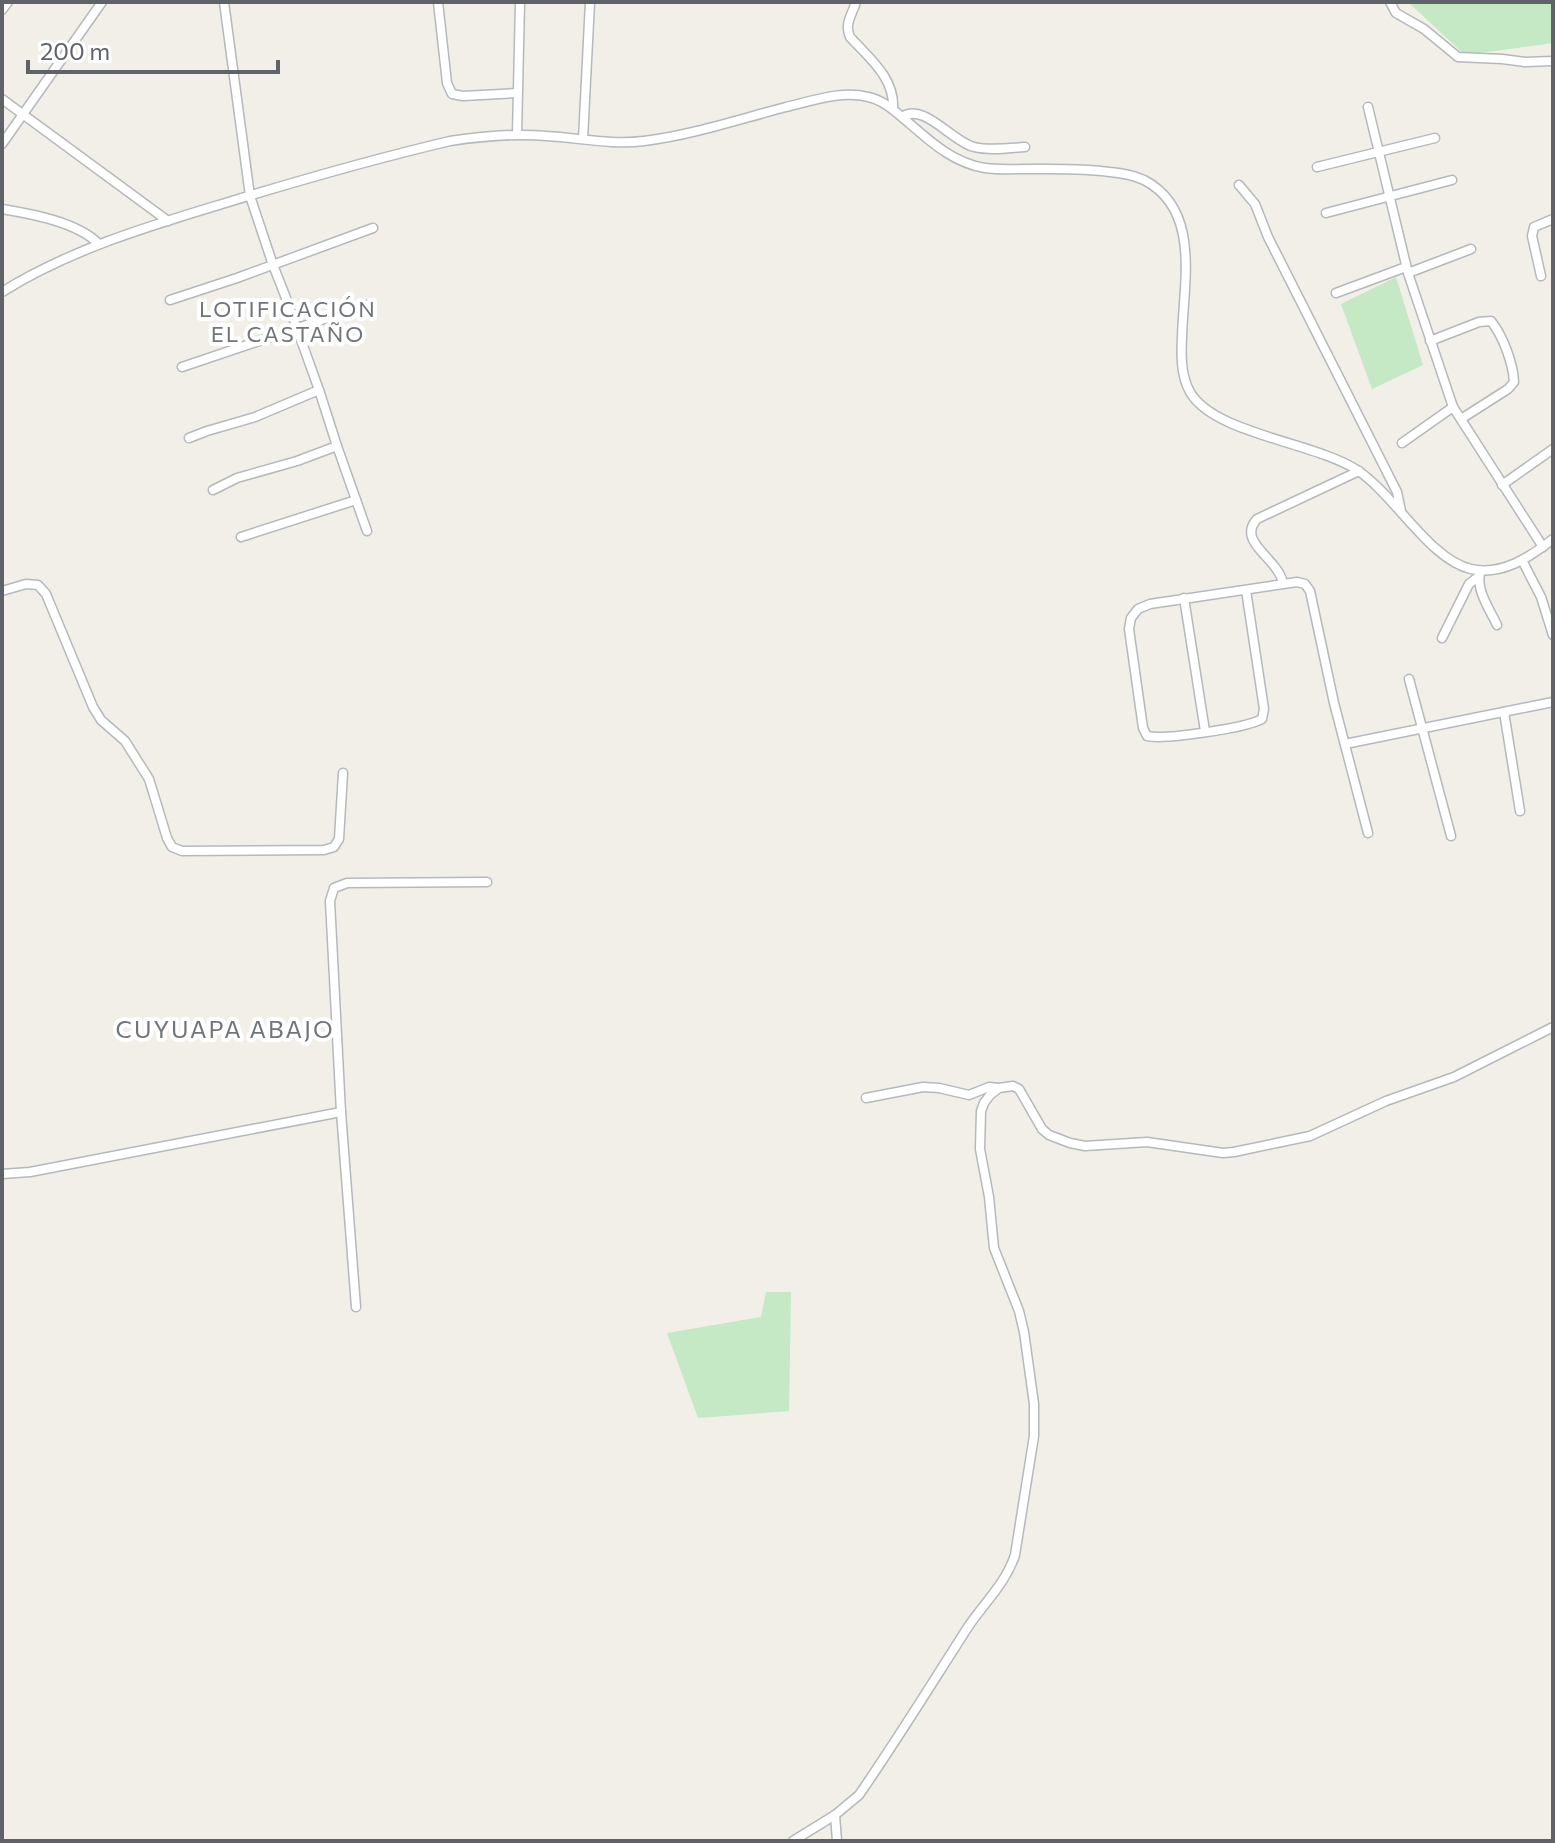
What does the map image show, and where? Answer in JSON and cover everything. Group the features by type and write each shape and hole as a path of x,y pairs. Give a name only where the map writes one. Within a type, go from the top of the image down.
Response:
{"street":[{"path":"2,10 8,2"},
{"path":"2,144 102,2"},
{"path":"224,2 250,196 367,531"},
{"path":"438,2 447,83 452,94 517,93"},
{"path":"517,134 520,2"},
{"path":"583,139 590,2"},
{"path":"856,2 847,30 891,87 893,109"},
{"path":"1390,2 1396,13 1424,29 1458,57 1553,61"},
{"path":"2,292 99,244 250,196 420,148 476,137 517,134 622,142 655,139 816,100 853,95 869,97 893,109 942,150 971,165 990,169 1103,171 1128,174 1155,187 1175,209 1185,239 1182,363 1189,392 1198,404 1211,415 1229,423 1315,451 1359,471 1440,554 1481,574"},
{"path":"2,99 168,221"},
{"path":"1368,107 1407,270 1453,407 1543,547"},
{"path":"902,117 923,114 975,147 1025,147"},
{"path":"1317,167 1435,138"},
{"path":"1326,213 1452,180"},
{"path":"1239,185 1259,212 1268,237 1397,492 1401,511"},
{"path":"2,209 75,228 99,244"},
{"path":"1541,276 1532,236 1534,227 1553,219"},
{"path":"170,300 373,228"},
{"path":"1336,293 1471,249"},
{"path":"182,367 366,305"},
{"path":"1430,341 1479,322 1491,321 1498,329 1514,382 1461,419"},
{"path":"189,438 255,417 319,390"},
{"path":"1402,443 1453,407"},
{"path":"213,490 237,478 337,446"},
{"path":"1502,485 1553,449"},
{"path":"1283,583 1278,569 1254,543 1251,526 1257,519 1359,471"},
{"path":"241,537 356,500"},
{"path":"1442,638 1469,584 1481,574 1522,560 1553,539"},
{"path":"1522,560 1541,597 1553,635"},
{"path":"1481,574 1481,590 1497,625"},
{"path":"1246,590 1264,709 1262,719 1205,731 1156,738 1147,736 1143,728 1129,629 1131,618 1138,609 1150,604 1283,583 1305,584 1310,591 1334,703 1368,833"},
{"path":"2,591 26,584 38,585 46,594 93,707 101,720 125,741 149,779 172,847 197,851 324,850 334,847 339,839 343,773"},
{"path":"1184,598 1205,731"},
{"path":"1409,679 1451,836"},
{"path":"1345,744 1553,702"},
{"path":"1504,712 1520,811"},
{"path":"356,1307 341,1112 330,901 334,888 347,883 487,882"},
{"path":"866,1098 923,1087 974,1095 989,1087 1013,1086 1019,1089 1042,1129 1070,1143 1085,1146 1147,1142 1234,1152 1310,1136 1386,1101 1454,1077 1553,1027"},
{"path":"793,1841 835,1815 859,1795 979,1611 1003,1582 1015,1555 1035,1421 1024,1332 1015,1299 994,1248 989,1197 981,1163 981,1111 990,1095 999,1088"},
{"path":"2,1174 30,1172 341,1112"},
{"path":"835,1815 837,1841"}],"green space":[{"path":"1408,2 1553,2 1553,43 1465,55"},
{"path":"1396,277 1423,365 1372,389 1341,304"},
{"path":"766,1292 791,1292 789,1411 698,1418 667,1333 761,1317"}],"district":[{"name":"LOTIFICACIÓN EL CASTAÑO","path":"288,322"},
{"name":"CUYUAPA ABAJO","path":"225,1030"}]}
